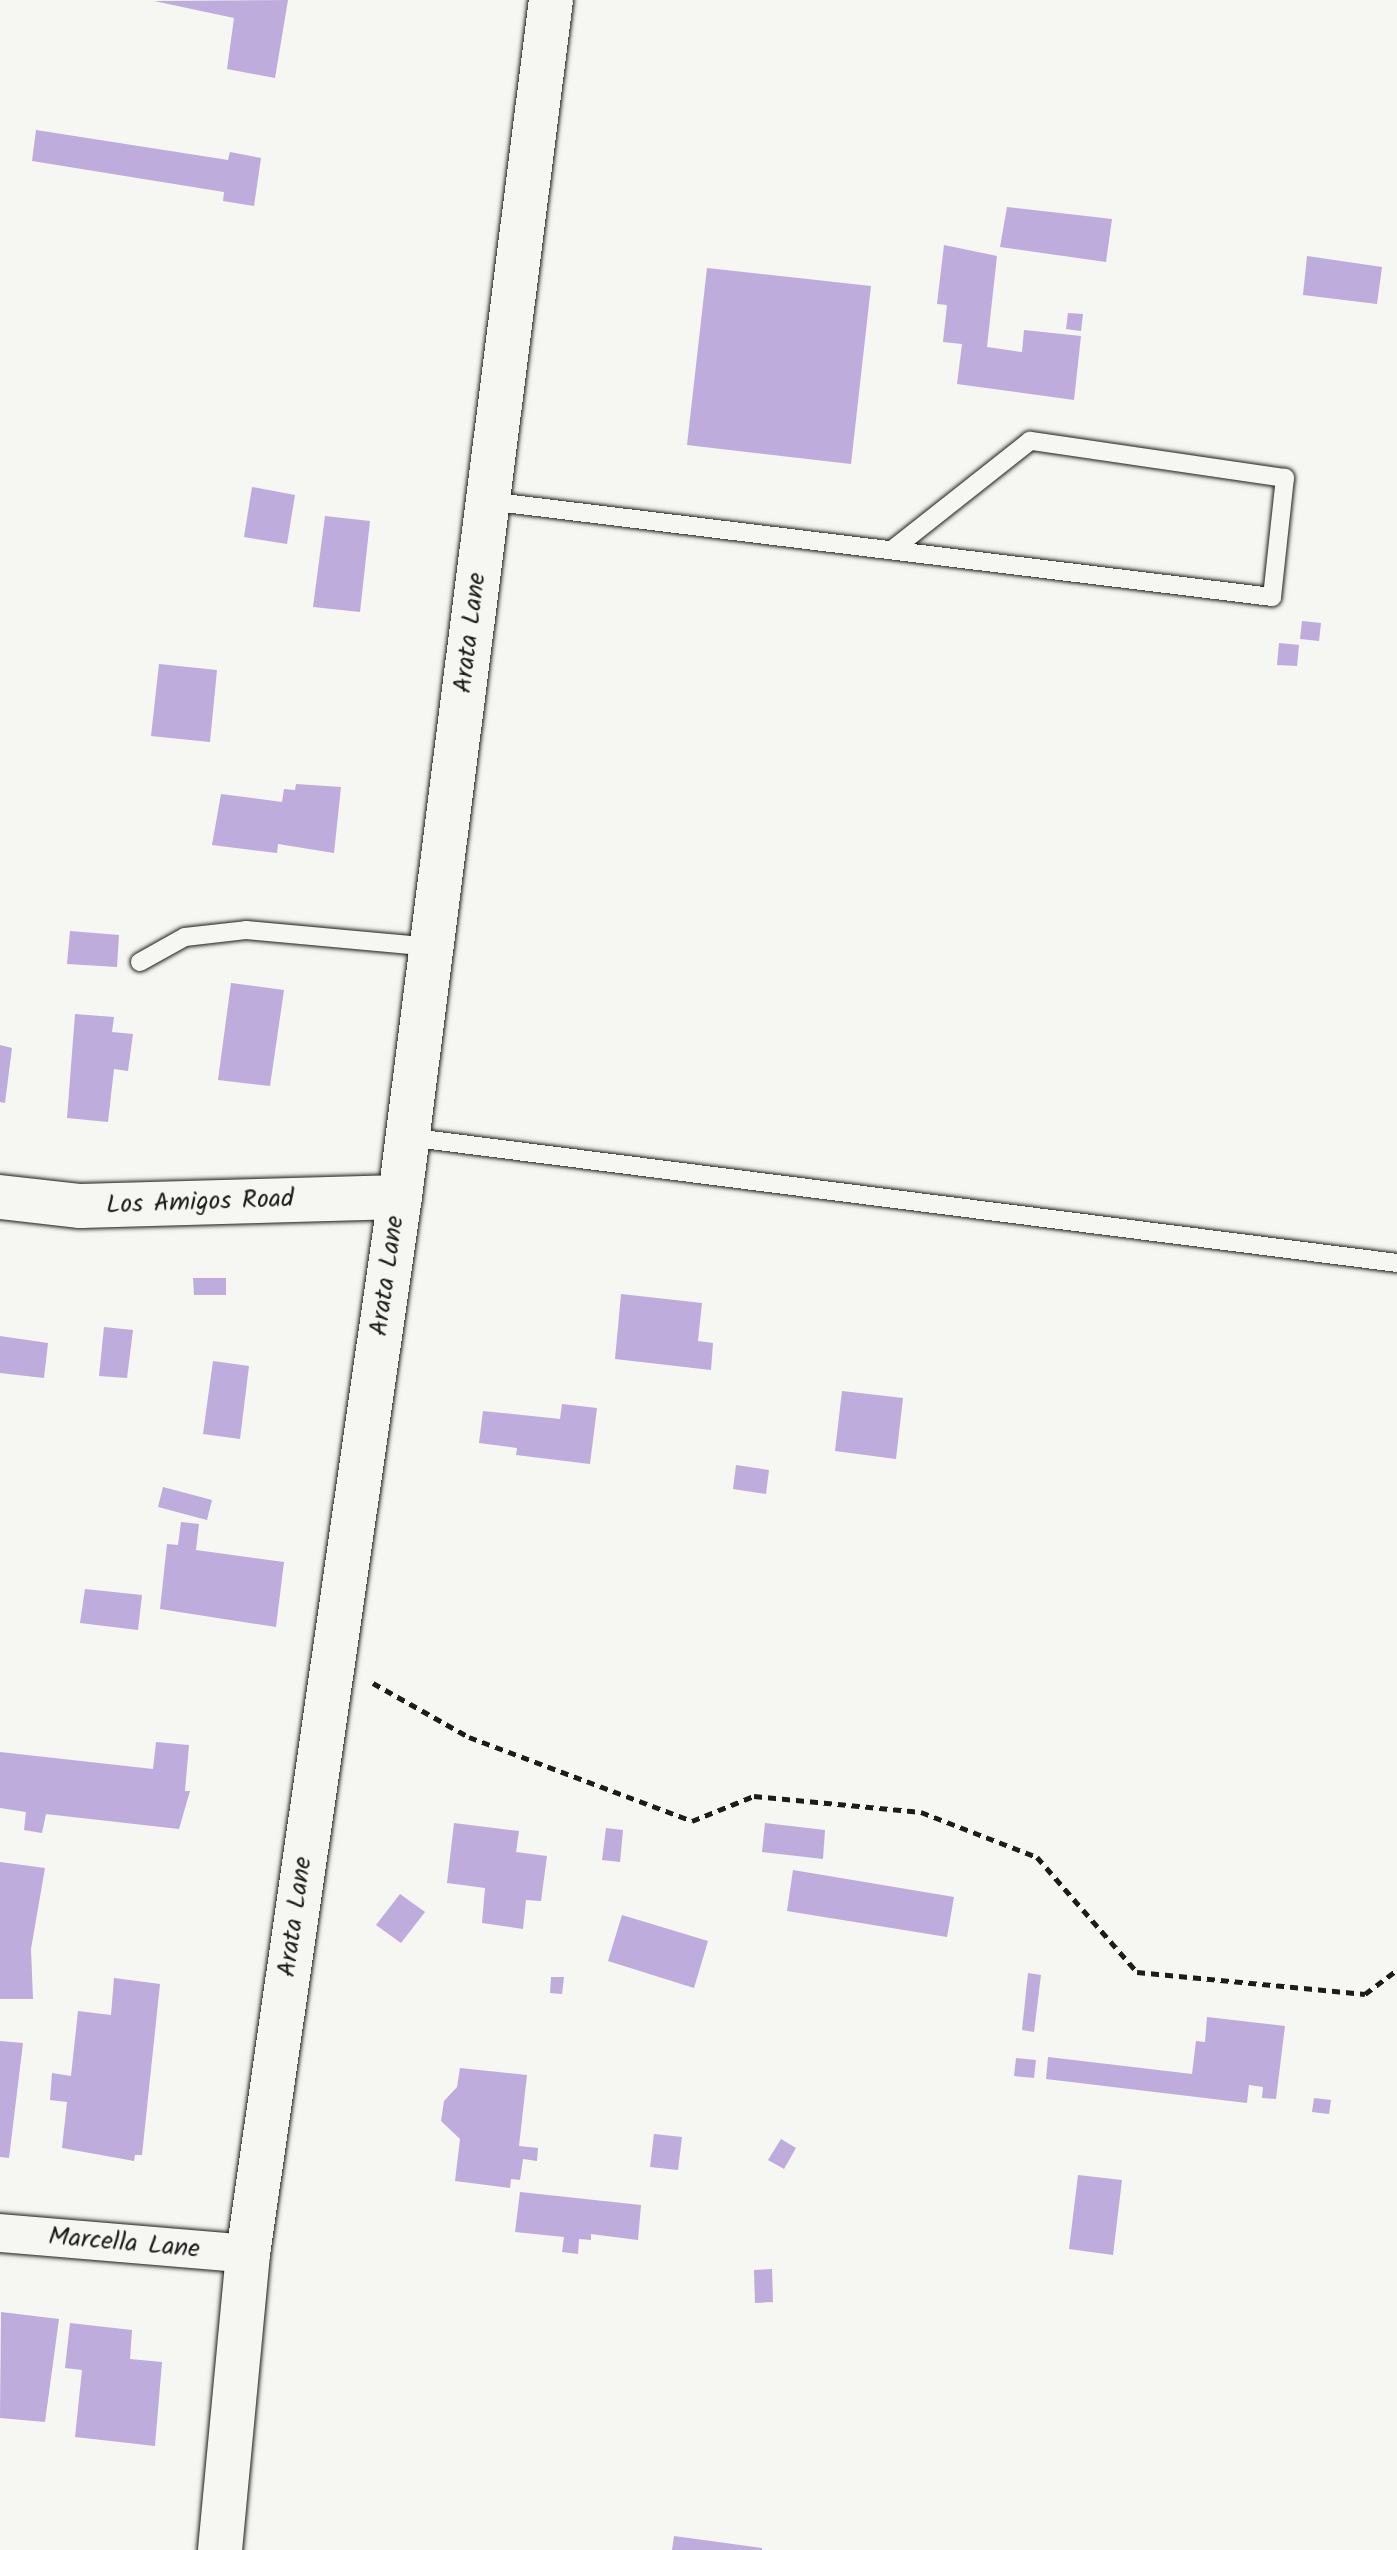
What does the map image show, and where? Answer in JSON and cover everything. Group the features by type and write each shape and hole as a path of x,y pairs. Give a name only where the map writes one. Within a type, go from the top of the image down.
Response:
{"street":[{"name":"Arata Lane","path":"220,2550 248,2254 400,1197 551,0"},
{"name":"Los Amigos Road","path":"0,1197 80,1206 400,1197"},
{"name":"Marcella Lane","path":"0,2233 248,2254"}],"lane":[{"path":"488,501 1272,597 1285,478 1030,441 892,550"},
{"path":"140,962 185,937 246,930 432,947"},
{"path":"407,1137 1397,1263"}],"path":[{"path":"333,1661 469,1737 692,1821 754,1796 936,1817 1037,1857 1137,1972 1365,1994 1397,1970"}],"building":[{"path":"288,0 275,78 227,69 234,18 154,1"},
{"path":"36,130 228,160 230,152 261,158 254,206 223,201 224,192 32,161"},
{"path":"1007,207 1112,219 1106,262 1000,247"},
{"path":"944,245 997,256 987,347 1022,352 1024,330 1081,336 1074,400 957,384 962,344 943,342 947,305 937,304"},
{"path":"1307,256 1382,267 1377,304 1303,295"},
{"path":"707,268 871,286 851,464 687,445"},
{"path":"1068,313 1083,314 1081,331 1066,329"},
{"path":"252,487 295,495 287,544 244,537"},
{"path":"325,516 370,521 360,612 313,607"},
{"path":"1302,621 1321,623 1319,641 1300,639"},
{"path":"1279,643 1299,645 1297,666 1277,665"},
{"path":"159,664 217,670 210,742 151,736"},
{"path":"296,784 341,787 334,853 278,844 277,853 212,845 221,794 282,802 284,789 295,790"},
{"path":"70,931 119,935 117,967 67,964"},
{"path":"231,983 284,990 270,1086 218,1080"},
{"path":"75,1014 114,1017 112,1032 133,1034 128,1071 114,1069 108,1122 67,1118"},
{"path":"0,1045 12,1048 5,1103 0,1102"},
{"path":"193,1278 226,1278 226,1295 194,1295"},
{"path":"621,1294 702,1303 698,1341 713,1343 711,1370 615,1359"},
{"path":"104,1327 133,1330 127,1378 99,1376"},
{"path":"0,1336 48,1343 44,1378 0,1373"},
{"path":"213,1361 249,1366 240,1439 203,1434"},
{"path":"842,1391 903,1398 896,1459 835,1451"},
{"path":"562,1404 597,1408 590,1464 516,1455 517,1448 479,1443 483,1411 560,1419"},
{"path":"736,1465 769,1470 766,1494 733,1489"},
{"path":"163,1487 212,1500 207,1520 158,1507"},
{"path":"181,1522 199,1524 196,1550 284,1562 276,1627 160,1609 167,1544 178,1545"},
{"path":"85,1589 142,1595 138,1630 80,1623"},
{"path":"156,1742 189,1745 185,1791 190,1791 179,1829 46,1814 42,1833 24,1830 26,1812 0,1808 0,1752 153,1769"},
{"path":"454,1823 519,1831 516,1852 547,1856 541,1901 526,1900 523,1929 482,1923 485,1888 447,1883"},
{"path":"765,1823 825,1830 823,1859 762,1852"},
{"path":"606,1828 623,1830 620,1862 602,1860"},
{"path":"0,1862 45,1868 31,1949 33,1999 0,1999"},
{"path":"793,1870 954,1897 947,1937 787,1911"},
{"path":"400,1894 425,1912 401,1943 376,1925"},
{"path":"622,1915 708,1941 694,1988 608,1961"},
{"path":"1028,1973 1041,1975 1034,2032 1022,2030"},
{"path":"551,1977 564,1977 562,1994 550,1993"},
{"path":"114,1978 160,1984 142,2155 135,2155 134,2161 62,2148 67,2102 50,2100 52,2073 71,2076 78,2011 111,2015"},
{"path":"1207,2017 1285,2026 1276,2099 1262,2098 1263,2087 1249,2085 1247,2103 1046,2079 1048,2057 1192,2074 1196,2041 1205,2042"},
{"path":"0,2041 23,2043 9,2158 0,2157"},
{"path":"1016,2058 1036,2060 1034,2078 1014,2076"},
{"path":"460,2068 527,2075 519,2146 538,2148 537,2161 523,2159 520,2180 511,2179 510,2188 455,2181 460,2139 441,2121 444,2101 457,2087"},
{"path":"1314,2098 1331,2100 1329,2114 1312,2112"},
{"path":"654,2134 682,2137 678,2170 650,2167"},
{"path":"781,2139 796,2148 784,2169 768,2160"},
{"path":"1078,2175 1122,2180 1113,2255 1069,2249"},
{"path":"520,2192 641,2205 638,2240 591,2234 591,2240 579,2239 578,2254 562,2252 564,2237 515,2232"},
{"path":"772,2269 773,2302 755,2303 754,2270"},
{"path":"1,2312 59,2319 45,2422 0,2418"},
{"path":"70,2323 132,2330 130,2359 162,2362 155,2446 75,2437 82,2370 65,2368"},
{"path":"674,2536 762,2548 762,2550 672,2550"}]}
